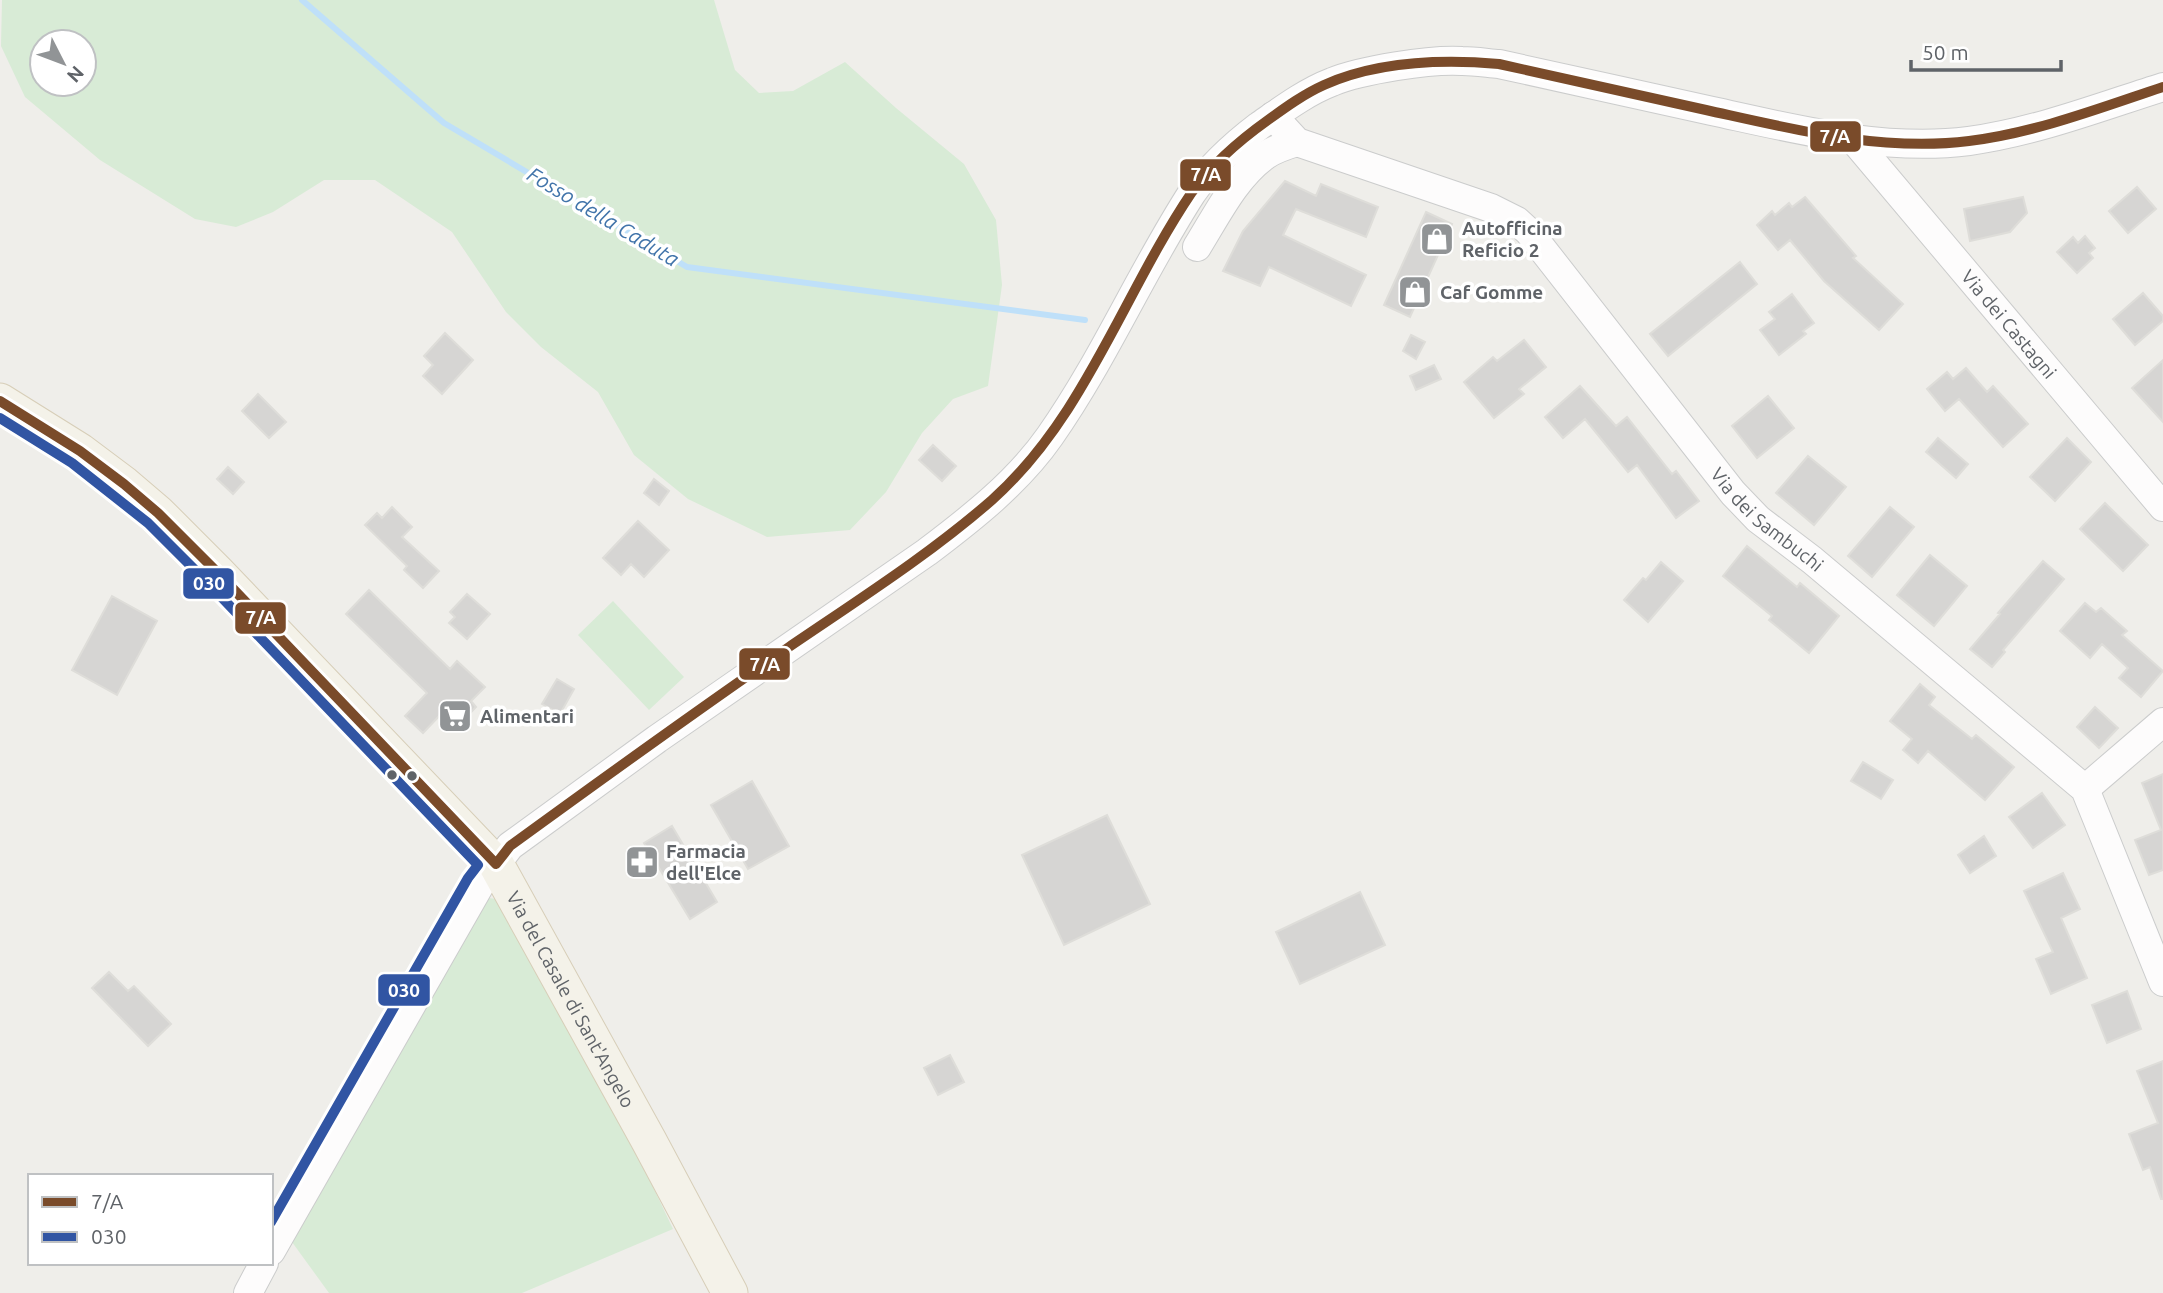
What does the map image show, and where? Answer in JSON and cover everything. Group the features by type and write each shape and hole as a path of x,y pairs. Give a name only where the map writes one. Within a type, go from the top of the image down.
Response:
{"main road":[{"name":"Via del Casale di Sant'Angelo","path":"0,401 80,451 152,508 216,571 496,864 730,1293"}],"street":[{"path":"273,1247 480,885 510,846 646,747 927,552 970,520 1010,483 1049,438 1079,391 1194,191 1233,146 1273,116 1332,82 1365,72 1424,63 1460,61 1499,64 1853,139 1918,144 1968,141 2005,134 2163,87"},
{"name":"Via dei Sambuchi","path":"1273,116 1297,142 1492,208 1517,221 1541,246 1747,509 1812,560 2085,789 2163,982"},
{"name":"Via dei Castagni","path":"1853,139 2163,507"},
{"path":"1197,247 1230,193 1250,170 1267,154 1297,142"},
{"path":"2085,789 2163,722"},
{"path":"248,1293 263,1265"}],"green space":[{"path":"2,0 714,0 735,70 759,93 793,91 845,62 964,164 996,220 1002,285 988,386 953,399 922,433 886,492 850,530 767,537 688,499 634,455 598,392 541,347 506,312 452,232 375,180 324,180 273,212 236,227 195,219 100,160 25,97 1,46"},
{"path":"613,601 684,677 649,710 578,635"},
{"path":"489,898 496,899 587,1048 673,1229 522,1293 329,1293 292,1242 482,905"}],"building":[{"path":"1285,181 1316,196 1321,184 1378,207 1366,237 1296,209 1283,235 1366,275 1351,306 1269,267 1260,286 1223,271 1243,231"},
{"path":"2137,187 2156,209 2128,233 2109,211"},
{"path":"1805,197 1856,256 1853,258 1903,304 1879,330 1824,281 1790,240 1778,250 1757,225 1772,211 1775,215 1789,203 1792,207"},
{"path":"2023,197 2027,213 2010,232 1970,241 1964,209"},
{"path":"1426,212 1452,224 1410,317 1384,305"},
{"path":"2085,236 2095,248 2089,253 2093,258 2077,273 2057,252 2073,237 2078,243"},
{"path":"1740,262 1757,284 1668,356 1650,334"},
{"path":"2143,293 2163,316 2163,321 2135,345 2113,319"},
{"path":"1792,294 1814,323 1803,331 1806,334 1779,355 1760,330 1775,319 1769,312"},
{"path":"445,333 473,360 442,394 423,376 433,365 424,356"},
{"path":"1411,335 1425,342 1416,359 1403,351"},
{"path":"1524,340 1546,367 1519,389 1524,394 1494,418 1464,382 1493,357 1497,361"},
{"path":"2163,360 2163,422 2132,388"},
{"path":"1434,365 1441,379 1416,390 1410,376"},
{"path":"1966,368 1987,392 1993,386 2028,424 2003,447 1959,399 1945,411 1927,389 1947,372 1953,379"},
{"path":"1580,386 1616,426 1627,417 1672,474 1676,471 1699,501 1676,518 1637,465 1628,472 1585,419 1563,438 1545,417"},
{"path":"258,394 286,422 269,438 242,411"},
{"path":"1768,396 1794,428 1757,458 1732,426"},
{"path":"1938,438 1968,464 1956,478 1926,452"},
{"path":"2067,438 2091,462 2055,501 2030,477"},
{"path":"933,445 956,466 942,481 919,460"},
{"path":"1808,456 1846,487 1814,525 1776,493"},
{"path":"228,467 244,482 233,494 217,479"},
{"path":"654,479 669,491 659,505 644,493"},
{"path":"2105,503 2148,545 2123,571 2080,529"},
{"path":"392,507 412,527 402,537 439,571 423,588 404,570 407,566 365,525 377,513 382,518"},
{"path":"1890,507 1914,527 1872,577 1848,556"},
{"path":"638,521 669,550 644,577 631,564 621,575 603,558"},
{"path":"1747,546 1797,587 1800,583 1839,616 1809,653 1769,620 1772,616 1723,576"},
{"path":"1930,555 1967,586 1934,626 1897,595"},
{"path":"2043,561 2064,579 2003,650 2005,652 1992,667 1970,649"},
{"path":"1661,562 1683,581 1648,622 1624,600"},
{"path":"369,590 450,669 457,661 485,687 471,701 476,707 458,726 443,712 423,733 405,716 427,693 346,614"},
{"path":"467,594 490,614 467,639 449,623 455,617 450,612"},
{"path":"112,596 157,621 117,695 72,670"},
{"path":"2085,603 2096,612 2101,608 2127,631 2122,635 2163,671 2141,697 2119,678 2128,668 2102,644 2090,658 2060,631"},
{"path":"557,679 574,689 560,714 542,704"},
{"path":"1920,684 1935,697 1929,705 1972,739 1976,735 2014,767 1985,800 1928,751 1918,763 1903,750 1912,739 1890,721"},
{"path":"2095,707 2118,728 2099,748 2077,727"},
{"path":"1863,762 1893,780 1881,799 1851,781"},
{"path":"2163,774 2163,870 2149,875 2135,840 2161,830 2142,783"},
{"path":"752,781 789,846 748,869 711,805"},
{"path":"2042,793 2065,825 2033,848 2009,817"},
{"path":"1107,815 1150,904 1064,945 1022,855"},
{"path":"672,826 717,902 690,919 644,843"},
{"path":"1984,836 1996,856 1970,873 1958,855"},
{"path":"2063,873 2080,909 2061,918 2087,978 2051,994 2036,959 2053,952 2024,891"},
{"path":"1360,892 1385,945 1300,984 1276,932"},
{"path":"109,972 128,991 134,986 171,1024 148,1046 92,988"},
{"path":"2127,991 2141,1029 2107,1043 2092,1005"},
{"path":"950,1055 964,1082 938,1095 924,1068"},
{"path":"2163,1061 2161,1199 2150,1167 2143,1170 2129,1134 2158,1123 2137,1071"}],"waterway":[{"name":"Fosso della Caduta","path":"302,0 444,123 687,267 1085,320"}],"transit line":[{"name":"7/A","path":"496,864 510,846 918,558 992,500 1024,467 1053,431 1078,393 1167,231 1192,192 1217,162 1247,136 1295,101 1324,85 1388,66 1432,62 1499,64 1804,131 1870,141 1936,144 2018,132 2067,119 2163,87"},
{"name":"7/A","path":"0,401 80,451 158,513 496,864"},
{"name":"030","path":"0,418 72,463 148,523 478,865 468,878 273,1219"}],"place":[{"name":"Autofficina Reficio 2","path":"1437,239"},
{"name":"Caf Gomme","path":"1415,292"},
{"name":"Alimentari","path":"455,716"},
{"name":"Farmacia dell'Elce","path":"642,862"}]}
